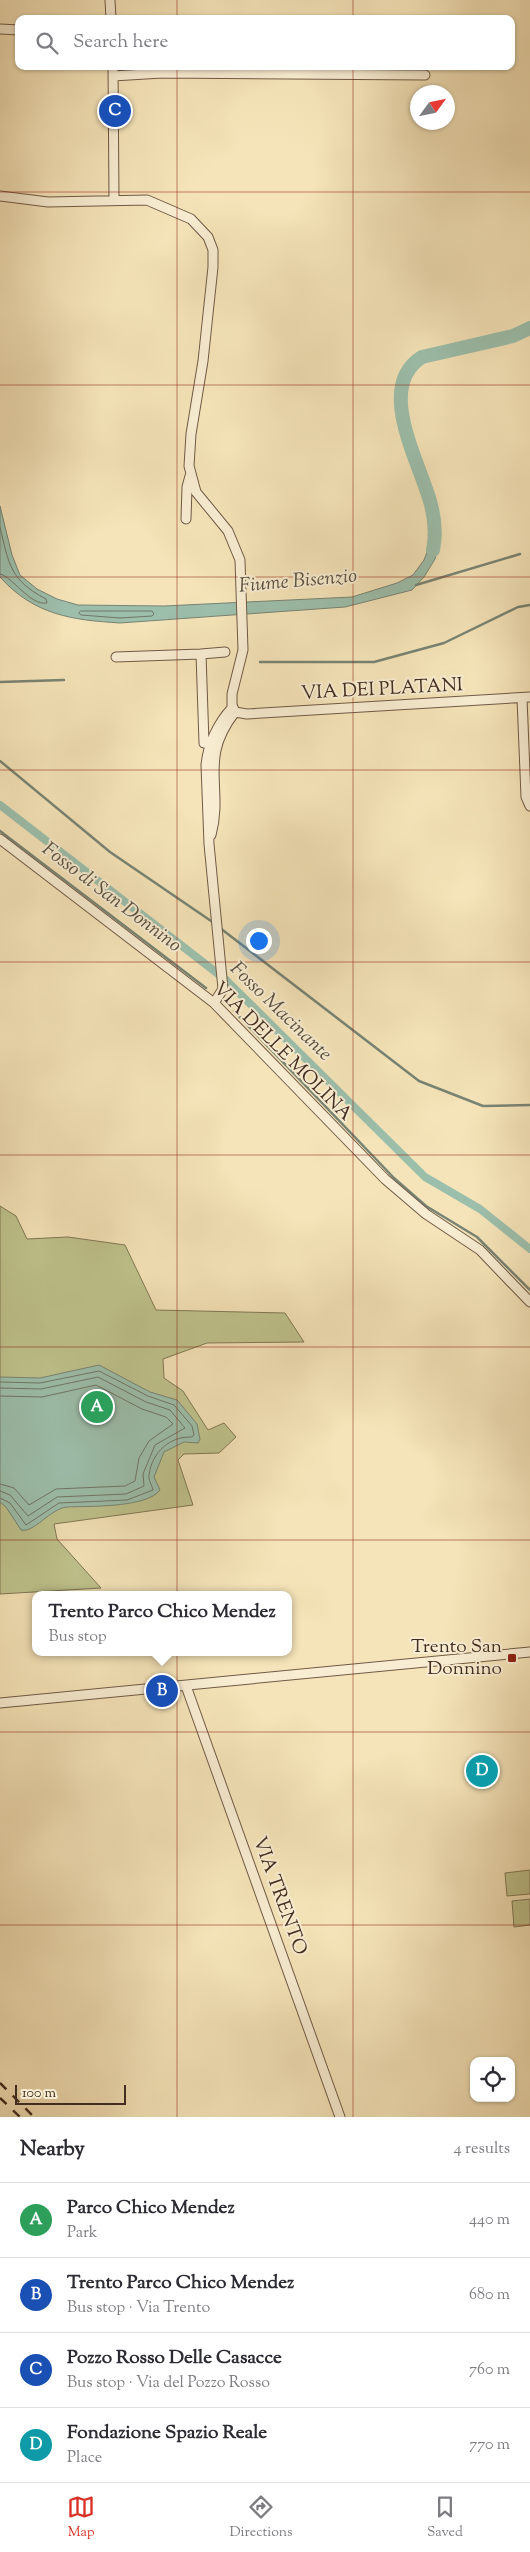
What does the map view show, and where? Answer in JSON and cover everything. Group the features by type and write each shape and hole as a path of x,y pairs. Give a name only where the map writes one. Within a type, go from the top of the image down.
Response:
{"street":[{"path":"110,0 111,15"},
{"path":"0,29 15,30"},
{"path":"113,70 114,200"},
{"path":"113,76 162,73 425,75"},
{"path":"0,196 48,202 147,200 191,219 206,233 212,246 213,267 203,361 191,434 191,475 196,492 228,531 240,560 243,633 243,650 232,694 234,710 213,746 212,764 216,819 209,844 222,982 221,994 214,1003"},
{"path":"186,519 186,487 191,475"},
{"path":"116,657 226,652"},
{"path":"201,654 204,743 213,746"},
{"path":"526,697 526,797 530,806"},
{"name":"VIA DEI PLATANI","path":"234,710 247,714 526,697"},
{"name":"VIA DELLE MOLINA","path":"0,838 214,1003 385,1180 426,1214 480,1250 530,1302"},
{"path":"0,1703 530,1652"},
{"name":"VIA TRENTO","path":"186,1686 340,2117"}],"green space":[{"path":"0,1206 16,1216 27,1239 68,1237 125,1245 156,1310 285,1313 304,1342 207,1343 163,1359 164,1378 183,1391 208,1430 224,1423 236,1437 219,1453 184,1454 178,1460 193,1505 54,1524 57,1539 101,1588 0,1594"},
{"path":"530,1870 530,1894 507,1896 505,1873"},
{"path":"530,1899 530,1925 514,1927 512,1901"}],"water":[{"path":"0,506 12,555 20,575 37,589 57,599 78,605 164,606 352,597 397,583 413,575 424,560 429,547 431,532 441,535 435,559 424,577 412,590 345,607 120,623 86,620 55,613 26,600 13,590 0,577"},
{"path":"99,1365 150,1392 177,1400 197,1424 200,1439 198,1443 184,1442 164,1452 154,1477 160,1490 153,1496 117,1505 61,1508 31,1528 21,1530 6,1507 0,1502 0,1377 40,1378"}],"waterway":[{"name":"Fiume Bisenzio","path":"433,550 435,533 432,511 426,488 411,448 401,406 402,387 408,370 422,357 513,336 530,328"},
{"path":"416,585 520,554"},
{"path":"260,662 374,662 444,643 518,607 530,605"},
{"path":"0,682 64,680"},
{"path":"0,761 110,852 214,923"},
{"name":"Fosso Macinante","path":"0,805 226,980 425,1177 480,1209 530,1249"},
{"name":"Fosso di San Donnino","path":"0,831 206,988"},
{"path":"220,928 419,1081 483,1106 530,1105"},
{"name":"Fosso di San Donnino","path":"234,1011 394,1178 426,1206 477,1237 530,1290"}],"railway":[{"path":"0,2083 34,2117"},
{"path":"0,2098 20,2117"}],"place":[{"name":"Pozzo Rosso Delle Casacce","path":"115,111"},
{"name":"Parco Chico Mendez","path":"97,1407"},
{"name":"Trento San Donnino","path":"512,1658"},
{"name":"Trento Parco Chico Mendez","path":"162,1691"},
{"name":"Fondazione Spazio Reale","path":"482,1771"}]}
